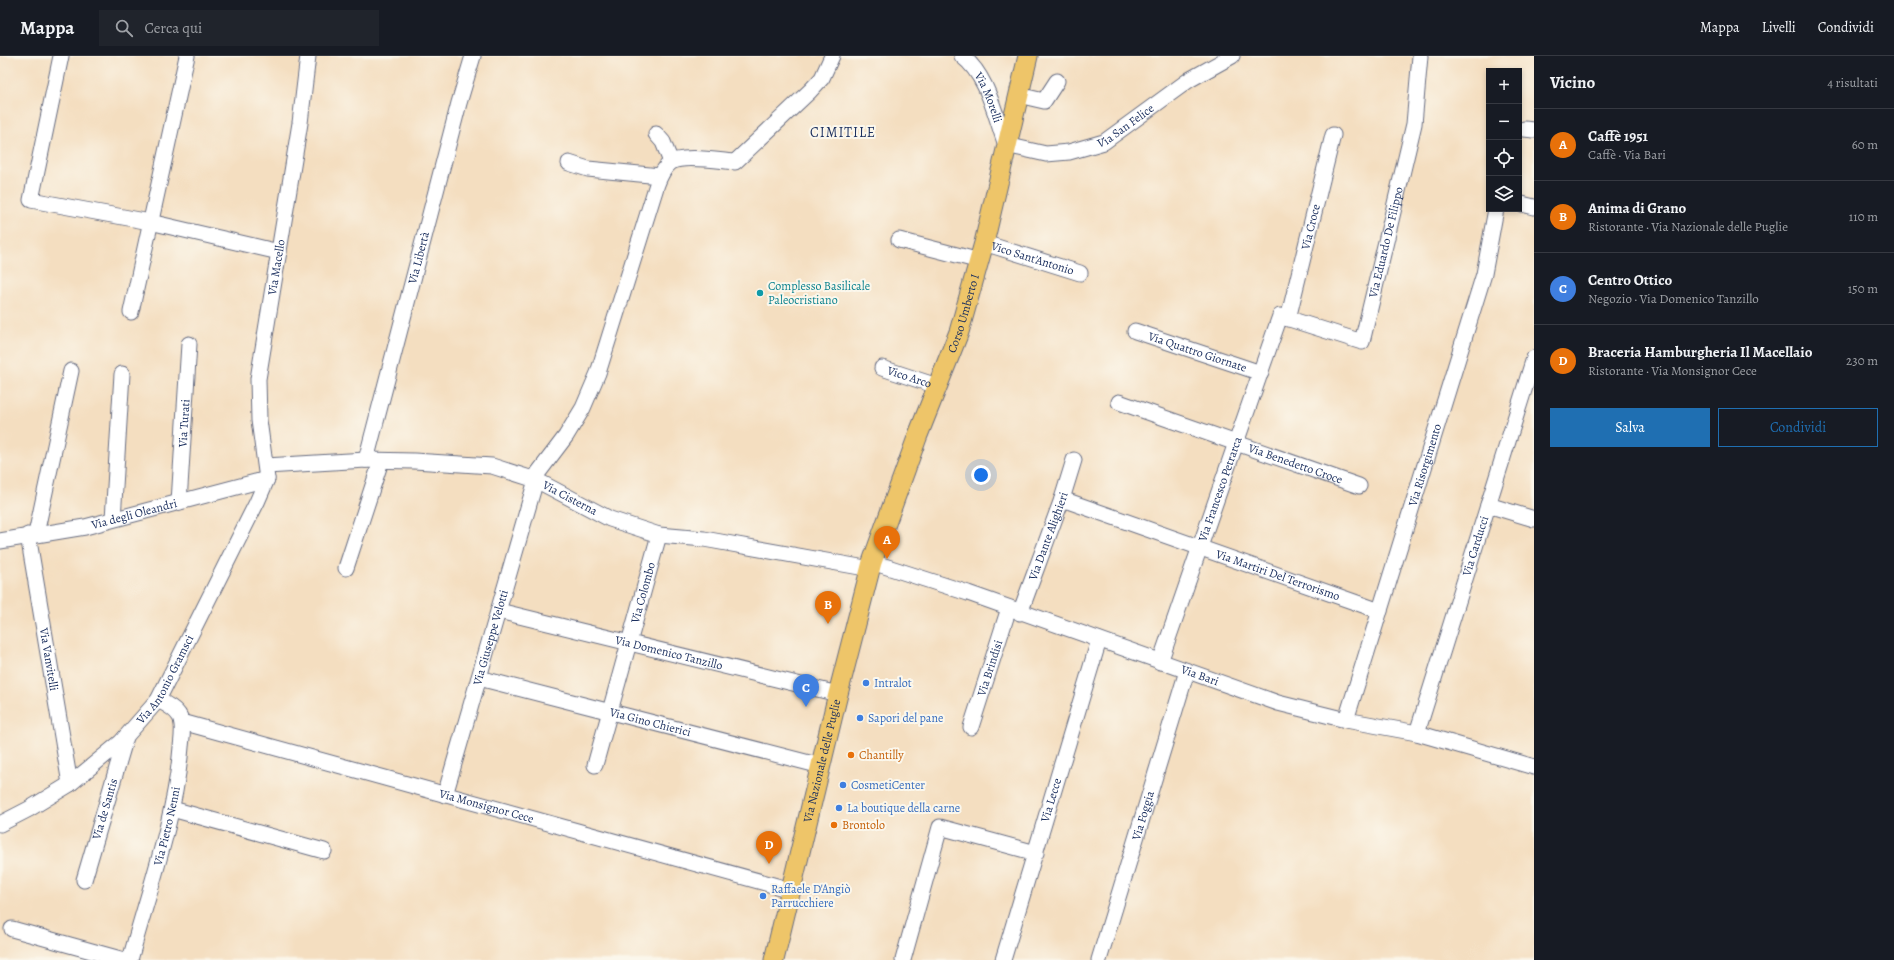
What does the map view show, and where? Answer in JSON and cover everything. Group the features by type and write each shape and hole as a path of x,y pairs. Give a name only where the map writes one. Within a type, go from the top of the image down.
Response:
{"main road":[{"name":"Corso Umberto I","path":"871,565 918,435 959,332 982,252 1028,56"},
{"name":"Via Nazionale delle Puglie","path":"774,960 838,694 871,565"}],"street":[{"path":"61,56 31,200 150,222 279,252"},
{"path":"131,312 187,56"},
{"name":"Via Macello","path":"266,472 259,420 258,379 300,123 308,56"},
{"name":"Via Libertà","path":"346,568 374,460 457,111 473,56"},
{"path":"569,163 588,169 660,176 671,162 681,159 735,162 822,78 832,56"},
{"name":"Via Morelli","path":"962,56 970,63 983,81 1006,145"},
{"name":"Via San Felice","path":"1006,145 1046,154 1069,152 1104,142 1189,80 1232,56"},
{"name":"Via Eduardo De Filippo","path":"1284,318 1362,342 1414,124 1420,56"},
{"path":"1018,95 1044,101 1057,81"},
{"path":"656,134 663,142 671,162"},
{"name":"Via Croce","path":"1284,318 1333,134"},
{"name":"Via Giuseppe Velotti","path":"444,795 538,473 566,436 583,408 598,373 660,176"},
{"name":"Via Risorgimento","path":"1346,720 1484,274 1495,212"},
{"name":"Vico Sant'Antonio","path":"899,240 982,252 1080,273"},
{"name":"Via Francesco Petrarca","path":"1160,662 1260,373 1284,318"},
{"name":"Via Quattro Giornate","path":"1135,331 1260,373"},
{"name":"Via Turati","path":"179,502 188,344"},
{"name":"Via Carducci","path":"1417,733 1534,358"},
{"name":"Vico Arco","path":"882,368 937,386"},
{"path":"32,535 72,370"},
{"path":"113,520 122,374"},
{"name":"Via Benedetto Croce","path":"1119,402 1359,486"},
{"name":"Via Cisterna","path":"266,472 374,460 492,466 536,480 610,519 659,535 704,539 871,565"},
{"name":"Via Dante Alighieri","path":"1014,610 1062,498 1074,460"},
{"name":"Via degli Oleandri","path":"0,541 86,527 113,520 179,502 266,472"},
{"name":"Via Antonio Gramsci","path":"0,824 29,809 70,784 126,737 158,700 257,502 266,472"},
{"name":"Via Martiri Del Terrorismo","path":"1062,498 1380,611"},
{"path":"1488,504 1534,519"},
{"name":"Via Vanvitelli","path":"32,535 70,784"},
{"name":"Via Colombo","path":"595,765 659,535"},
{"name":"Via Bari","path":"871,565 968,593 1278,703 1346,720 1417,733 1534,767"},
{"name":"Via Domenico Tanzillo","path":"499,610 838,694"},
{"name":"Via Brindisi","path":"971,727 1014,610"},
{"name":"Via Lecce","path":"1003,960 1099,640"},
{"name":"Via Foggia","path":"1098,960 1187,671"},
{"name":"Via Gino Chierici","path":"479,678 821,766"},
{"path":"158,700 171,707 180,715 182,722"},
{"name":"Via Monsignor Cece","path":"182,722 791,890"},
{"name":"Via Pietro Nenni","path":"130,960 172,809 180,759 182,722"},
{"name":"Via de Santis","path":"84,880 126,737"},
{"path":"172,809 324,851"},
{"path":"903,960 940,827 1036,853"},
{"path":"12,929 124,960"}],"place":[{"name":"Complesso Basilicale Paleocristiano","path":"760,293"},
{"name":"Caffè 1951","path":"887,559"},
{"name":"Anima di Grano","path":"828,624"},
{"name":"Intralot","path":"866,683"},
{"name":"Centro Ottico","path":"806,707"},
{"name":"Sapori del pane","path":"860,718"},
{"name":"Chantilly","path":"851,755"},
{"name":"CosmetiCenter","path":"843,785"},
{"name":"La boutique della carne","path":"839,808"},
{"name":"Brontolo","path":"834,825"},
{"name":"Braceria Hamburgheria Il Macellaio","path":"769,864"},
{"name":"Raffaele D'Angiò Parrucchiere","path":"763,896"}],"district":[{"name":"CIMITILE","path":"843,132"}]}
